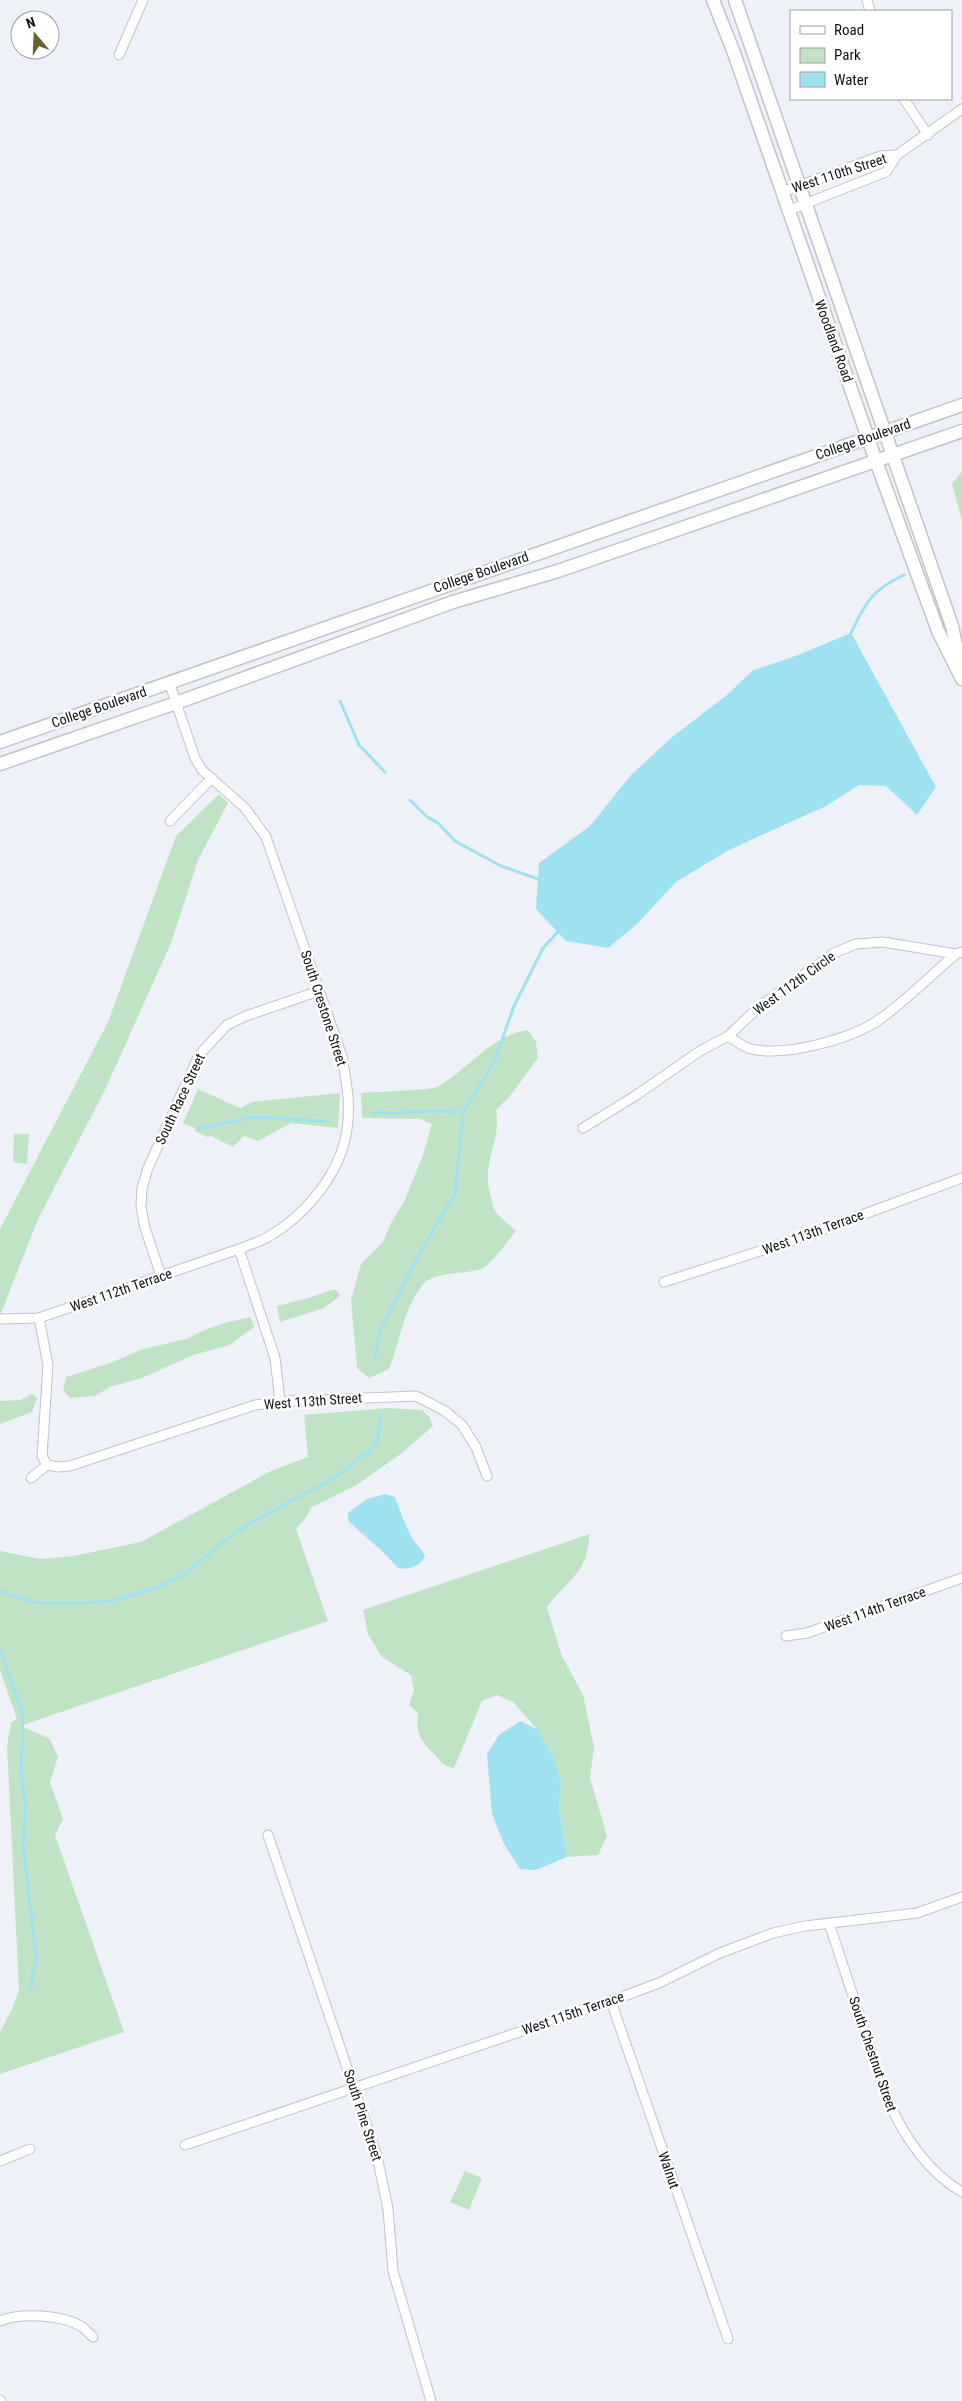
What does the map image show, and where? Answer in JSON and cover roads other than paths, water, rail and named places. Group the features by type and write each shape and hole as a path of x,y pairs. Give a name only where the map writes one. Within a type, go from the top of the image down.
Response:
{"main road":[{"name":"Woodland Road","path":"713,0 938,631 962,679"},
{"name":"Woodland Road","path":"735,0 952,626 962,674"},
{"name":"College Boulevard","path":"0,742 962,405"},
{"name":"College Boulevard","path":"0,764 176,703 453,602 558,571 962,431"}],"street":[{"path":"119,55 143,0"},
{"path":"905,100 928,135"},
{"name":"West 110th Street","path":"787,211 886,172 898,155 962,109"},
{"name":"West 110th Street","path":"782,192 881,156 898,155"},
{"name":"South Crestone Street","path":"169,682 195,758 202,770 245,808 266,837 342,1056 348,1094 347,1129 338,1160 318,1195 292,1220 267,1237 240,1249"},
{"path":"170,821 212,778"},
{"name":"West 112th Circle","path":"583,1128 635,1096 700,1051 728,1036 751,1014 788,985 822,960 847,947 867,942 883,942 959,953"},
{"name":"West 112th Circle","path":"728,1036 750,1049 767,1050 806,1047 831,1042 858,1032 881,1018 959,953"},
{"name":"South Race Street","path":"161,1276 145,1228 141,1207 142,1188 148,1168 199,1055 212,1039 233,1022 319,991"},
{"name":"West 113th Terrace","path":"664,1282 797,1238 962,1178"},
{"path":"240,1249 275,1358 280,1401"},
{"name":"West 112th Terrace","path":"0,1319 39,1318 240,1249"},
{"path":"31,1478 47,1465 42,1456 48,1365 39,1318"},
{"name":"West 113th Street","path":"47,1465 58,1467 70,1466 255,1405 280,1401 416,1396 445,1411 462,1424 476,1448 487,1476"},
{"name":"West 114th Terrace","path":"786,1636 808,1633 962,1578"},
{"name":"South Pine Street","path":"268,1835 354,2086 385,2187 391,2257 398,2293 431,2401"},
{"name":"West 115th Terrace","path":"185,2145 354,2086 611,2001 659,1983 744,1943 773,1933 829,1923 917,1913 962,1897"},
{"name":"South Chestnut Street","path":"829,1923 886,2096 896,2118 913,2144 939,2175 962,2192"},
{"name":"Walnut","path":"611,2001 728,2339"},
{"path":"0,2161 30,2149"},
{"path":"0,2321 36,2315 65,2320 81,2326 93,2337"}],"water":[{"path":"851,633 936,787 917,815 886,786 859,785 826,806 729,850 676,882 637,924 608,948 566,941 536,909 539,863 590,826 631,775 671,738 728,694 752,671 798,655"},
{"path":"385,1494 395,1497 409,1533 425,1557 413,1567 406,1569 398,1568 348,1521 348,1513 367,1499"},
{"path":"520,1721 537,1729 554,1758 561,1781 559,1809 567,1857 536,1870 520,1869 504,1844 492,1814 487,1754 499,1735"}],"waterway":[{"path":"851,633 871,598 893,580 904,575"},
{"path":"340,701 359,745 385,772"},
{"path":"410,800 426,816 438,823 455,841 501,866 538,879"},
{"path":"375,1357 381,1328 424,1246 455,1194 463,1113 494,1062 514,1006 543,948 558,932"},
{"path":"373,1113 442,1111 463,1113"},
{"path":"200,1129 253,1117 324,1121"},
{"path":"0,1591 36,1603 85,1603 115,1600 155,1588 185,1574 219,1545 249,1524 338,1476 364,1454 370,1452 377,1442 381,1416"},
{"path":"0,1651 23,1714 21,1775 26,1806 23,1845 36,1955 31,1988"}]}
